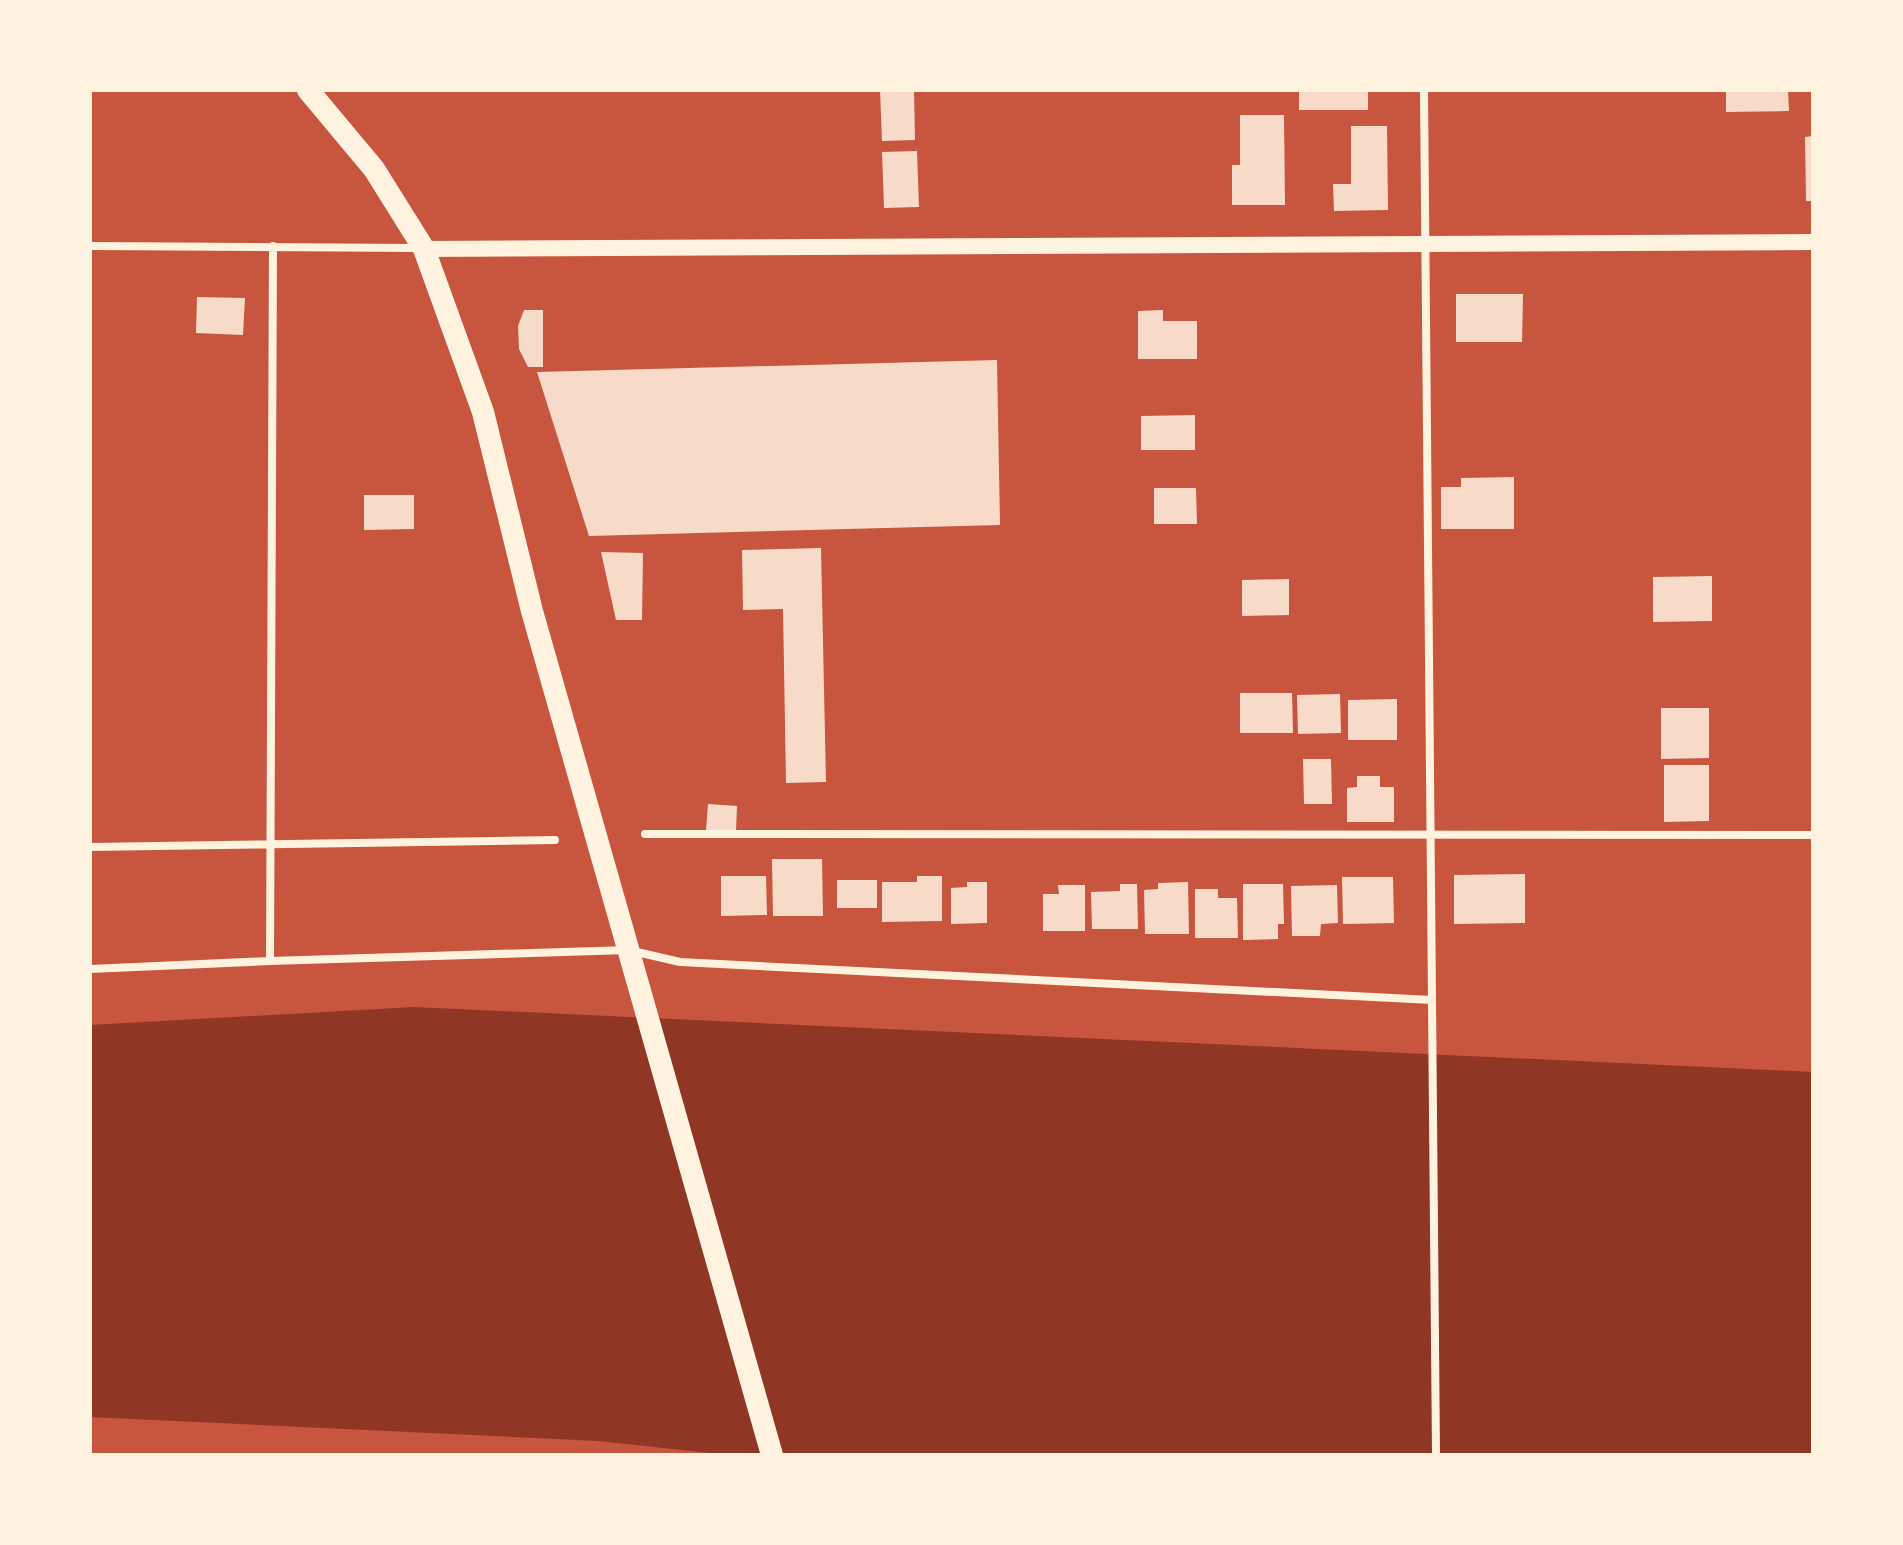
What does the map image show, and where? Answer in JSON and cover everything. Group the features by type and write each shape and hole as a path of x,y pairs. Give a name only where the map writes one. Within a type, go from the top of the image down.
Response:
{"highway":[{"path":"308,90 374,169 424,249 483,412 532,611 772,1455"}],"main road":[{"path":"424,249 1813,242"}],"street":[{"path":"1424,90 1436,1455"},
{"path":"90,246 424,249"},
{"path":"270,961 273,246"},
{"path":"645,834 1813,835"},
{"path":"90,847 269,847 555,840"},
{"path":"90,969 628,950 696,963 1432,1000"}],"shaded area":[{"path":"414,1007 1813,1072 1813,1455 729,1455 598,1441 90,1417 90,1025"}],"building":[{"path":"880,90 914,90 915,140 882,141"},
{"path":"1299,90 1368,90 1368,110 1299,110"},
{"path":"1726,90 1788,90 1789,111 1726,112"},
{"path":"1240,115 1284,115 1285,205 1232,205 1232,165 1240,165"},
{"path":"1351,126 1387,126 1388,210 1334,211 1333,184 1351,184"},
{"path":"1813,136 1813,201 1806,201 1805,137"},
{"path":"917,151 919,207 884,208 882,152"},
{"path":"1456,294 1523,294 1522,342 1456,342"},
{"path":"197,297 245,298 243,335 196,333"},
{"path":"524,310 543,310 543,367 528,367 519,349 518,326"},
{"path":"1163,310 1163,321 1197,321 1197,359 1138,359 1138,311"},
{"path":"997,360 1000,525 589,536 537,372"},
{"path":"1195,415 1195,450 1141,450 1141,416"},
{"path":"1514,477 1514,529 1441,529 1441,487 1461,487 1461,478"},
{"path":"1154,488 1196,488 1197,524 1154,524"},
{"path":"364,495 414,495 414,529 364,530"},
{"path":"821,548 826,782 786,783 783,609 743,610 742,550"},
{"path":"601,552 643,553 642,620 616,620"},
{"path":"1712,576 1712,621 1653,622 1653,577"},
{"path":"1289,579 1289,615 1242,616 1242,580"},
{"path":"1240,693 1292,693 1293,733 1240,733"},
{"path":"1340,694 1341,733 1298,734 1297,695"},
{"path":"1397,699 1397,740 1348,740 1348,700"},
{"path":"1661,708 1709,708 1709,758 1661,759"},
{"path":"1303,759 1331,759 1332,804 1304,804"},
{"path":"1664,765 1709,765 1709,821 1664,822"},
{"path":"1357,776 1380,776 1380,787 1394,787 1394,822 1347,822 1347,788 1357,787"},
{"path":"708,804 737,806 736,831 706,830"},
{"path":"772,859 822,859 823,916 773,916"},
{"path":"1525,874 1525,923 1454,924 1454,875"},
{"path":"721,876 766,876 767,915 721,916"},
{"path":"917,876 942,876 942,921 882,922 882,882 917,882"},
{"path":"1342,877 1393,877 1394,923 1343,924"},
{"path":"837,880 877,880 877,908 837,908"},
{"path":"967,882 987,882 987,923 951,924 951,888 967,887"},
{"path":"1188,882 1189,934 1145,934 1144,890 1158,889 1158,883"},
{"path":"1120,884 1137,884 1138,929 1092,929 1091,892 1120,891"},
{"path":"1243,884 1283,884 1284,924 1278,924 1278,939 1243,940"},
{"path":"1058,885 1085,885 1085,931 1043,931 1043,894 1059,894"},
{"path":"1337,885 1338,923 1321,924 1320,936 1292,936 1291,886"},
{"path":"1195,889 1218,889 1218,898 1237,898 1238,938 1195,938"}]}
